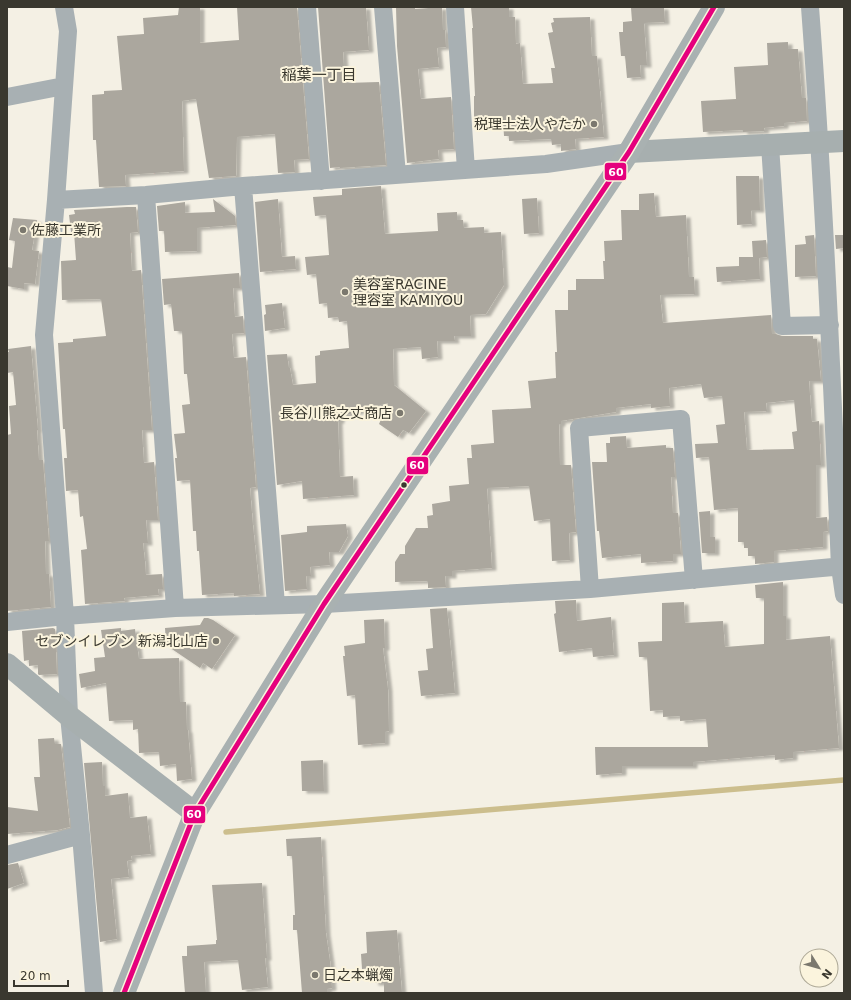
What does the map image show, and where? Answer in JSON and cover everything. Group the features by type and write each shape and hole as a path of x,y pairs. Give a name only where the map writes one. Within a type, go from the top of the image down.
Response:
{"main road":[{"path":"124,993 195,813 324,604 629,152 714,7"}],"street":[{"path":"64,7 68,30"},
{"path":"74,7 68,30 56,200 44,335 65,616 69,716 81,835 94,993"},
{"path":"307,7 321,180"},
{"path":"383,7 398,175"},
{"path":"455,7 466,170"},
{"path":"810,7 820,143 836,290 830,325 844,595"},
{"path":"7,97 64,86"},
{"path":"56,200 146,195 243,186 546,164 629,152 844,141"},
{"path":"770,145 782,326 830,325"},
{"path":"243,186 276,605"},
{"path":"146,195 176,608"},
{"path":"590,589 579,428 673,419 681,419 694,580"},
{"path":"7,622 176,608 324,604 590,589 842,566"},
{"path":"7,664 69,716 195,813"},
{"path":"7,855 81,835"}],"building":[{"path":"179,7 200,7 200,43 239,40 237,7 297,7 309,159 294,160 295,172 278,173 275,134 237,137 236,176 209,178 196,99 182,101 184,171 125,175 126,186 99,187 96,140 93,140 92,95 104,94 104,91 122,90 117,36 144,34 143,18 178,15"},
{"path":"318,7 366,7 369,50 343,52 345,83 379,82 386,165 330,168"},
{"path":"396,7 415,7 415,9 442,7 443,30 445,30 446,47 437,48 439,67 418,69 421,99 451,97 454,149 438,150 439,159 407,163 397,46"},
{"path":"471,7 509,7 509,17 515,17 516,44 520,43 523,84 553,83 551,68 555,68 548,33 553,32 551,23 554,22 553,18 590,17 592,56 597,56 604,137 575,139 576,149 561,151 561,144 552,145 551,139 509,141 509,136 504,136 503,121 474,122 475,96"},
{"path":"664,7 665,22 644,23 647,65 640,65 641,77 627,78 625,56 621,56 619,32 623,32 623,22 632,21 631,8"},
{"path":"788,42 788,49 798,49 802,98 806,98 807,121 784,123 784,126 764,128 765,131 743,132 743,130 703,132 701,101 736,99 734,67 768,65 767,43"},
{"path":"736,176 759,176 760,210 751,210 752,224 737,225"},
{"path":"381,186 385,234 438,231 437,213 457,212 457,220 463,220 464,228 484,227 484,233 501,232 504,285 486,314 470,315 471,336 454,336 455,341 437,341 438,357 422,359 421,347 393,349 394,385 426,411 409,433 403,430 398,437 379,424 388,403 340,417 340,421 338,421 340,477 353,476 354,495 303,499 302,481 277,485 267,355 287,354 293,385 316,383 315,356 320,355 320,351 349,348 347,321 339,322 338,317 328,318 327,303 319,304 316,274 307,275 305,257 329,255 326,215 315,216 313,197 342,195 342,189"},
{"path":"654,193 656,217 686,215 689,277 694,277 695,294 660,295 663,323 771,315 772,334 782,336 813,336 813,339 817,339 821,381 809,381 812,422 819,421 821,465 816,465 816,518 827,517 828,531 823,532 823,547 774,551 774,562 755,564 755,556 748,556 748,548 744,548 744,542 738,542 738,508 714,510 709,457 696,458 695,444 718,443 716,425 725,424 722,396 704,398 701,384 669,388 670,406 651,408 651,404 616,408 616,412 561,421 561,424 559,424 560,465 571,465 576,532 569,533 570,560 552,561 550,519 534,521 529,486 487,488 492,568 452,571 452,576 445,576 446,587 428,588 428,581 395,582 395,562 400,554 405,554 405,546 416,528 428,528 427,516 433,515 432,504 450,501 449,486 469,484 467,458 472,458 471,445 494,443 492,410 531,408 528,381 556,378 555,352 557,352 555,310 568,310 568,290 576,290 576,279 604,279 604,241 622,240 621,210 639,210 639,194","holes":["794,400 797,431 792,432 794,449 747,450 744,412 767,411 766,403"]},
{"path":"537,198 539,233 524,234 522,199"},
{"path":"213,199 235,216 236,225 197,228 197,251 165,252 164,231 159,231 157,206 185,202 185,213 215,212"},
{"path":"278,199 282,257 295,256 296,269 260,272 255,202"},
{"path":"136,207 138,232 130,233 132,271 141,270 152,430 142,430 144,463 154,462 158,520 146,520 148,543 143,543 146,575 162,574 163,589 158,589 159,595 124,598 125,601 85,604 81,550 87,549 83,516 80,517 78,490 66,491 64,458 67,458 65,429 63,429 58,343 73,342 73,339 106,336 101,299 62,300 61,261 76,260 74,232 71,232 69,215 75,214 74,210"},
{"path":"13,218 37,220 32,250 39,251 35,284 24,283 24,289 7,286 7,267 12,268 15,241 9,240"},
{"path":"814,235 816,276 795,277 795,245 806,244 805,236"},
{"path":"835,235 844,235 844,248 836,249"},
{"path":"766,240 767,257 759,258 760,279 717,282 716,267 739,266 739,257 753,257 752,241"},
{"path":"239,273 240,288 233,288 235,317 243,316 244,333 232,334 234,358 246,357 256,487 250,488 260,594 234,596 234,593 202,595 199,551 197,551 196,531 193,531 190,480 177,481 175,458 177,458 174,434 185,433 182,405 190,404 187,374 184,374 182,331 174,331 171,304 164,305 162,279"},
{"path":"282,303 285,328 265,331 265,305"},
{"path":"31,346 39,460 43,460 49,541 45,541 46,574 49,574 51,607 7,611 7,435 11,434 9,406 16,405 13,372 7,373 7,352 9,352 8,349"},
{"path":"626,436 627,448 666,445 666,448 673,448 675,477 671,477 673,513 678,513 681,554 673,554 673,561 641,563 641,554 602,558 599,531 597,531 592,462 607,462 606,443 610,443 610,437"},
{"path":"710,511 710,537 715,537 715,553 702,553 699,512"},
{"path":"346,524 348,536 339,552 329,552 330,565 310,567 311,576 306,576 307,589 285,591 281,535 307,532 307,526"},
{"path":"783,582 783,616 786,616 786,640 830,636 839,748 793,752 793,758 775,760 775,755 693,762 693,766 622,766 622,773 596,775 595,747 708,747 706,719 680,721 680,716 663,717 663,710 650,711 647,657 639,657 638,642 662,641 662,603 684,602 685,623 723,621 725,647 764,644 764,598 756,598 755,585"},
{"path":"576,600 577,621 611,617 614,655 593,657 592,648 559,652 554,614 556,613 555,601"},
{"path":"447,608 455,693 421,696 418,671 428,670 426,649 433,648 430,609"},
{"path":"204,618 213,620 235,635 212,669 203,663 200,668 166,645 165,628 200,625"},
{"path":"384,619 385,648 383,648 388,689 389,731 385,732 385,743 358,745 355,695 347,696 343,656 345,656 344,646 365,643 364,620"},
{"path":"121,628 121,631 135,629 139,659 179,658 180,702 186,702 192,779 177,781 176,764 160,766 159,752 139,753 138,729 133,730 133,720 109,721 106,683 81,688 79,674 95,671 94,658 105,657 101,630"},
{"path":"55,629 57,674 39,675 38,665 29,666 29,660 24,661 22,631"},
{"path":"54,738 55,744 61,744 70,827 58,830 7,834 7,807 38,811 34,777 40,777 38,739"},
{"path":"323,760 324,791 302,791 301,761"},
{"path":"102,762 105,796 128,793 130,818 147,816 151,854 131,856 132,860 127,861 129,877 111,879 117,939 100,942 84,763"},
{"path":"321,837 326,933 332,988 327,989 327,993 302,993 297,930 293,930 293,915 295,915 292,856 287,856 286,839"},
{"path":"18,863 24,883 7,889 7,865"},
{"path":"262,883 267,958 265,958 268,987 242,990 238,960 204,962 206,993 185,993 182,956 187,956 187,946 216,944 217,940 212,885"},
{"path":"397,930 402,993 384,993 384,983 374,983 373,968 362,969 361,954 367,953 366,932"}],"waterway":[{"path":"226,832 844,780"}],"transit line":[{"name":"60","path":"124,993 195,813 324,604 629,152 714,7"}],"place":[{"name":"税理士法人やたか","path":"594,124"},
{"name":"佐藤工業所","path":"23,230"},
{"name":"美容室RACINE 理容室 KAMIYOU","path":"345,292"},
{"name":"長谷川熊之丈商店","path":"400,413"},
{"name":"セブンイレブン 新潟北山店","path":"216,641"},
{"name":"日之本蝋燭","path":"315,975"}],"district":[{"name":"稲葉一丁目","path":"319,75"}]}
